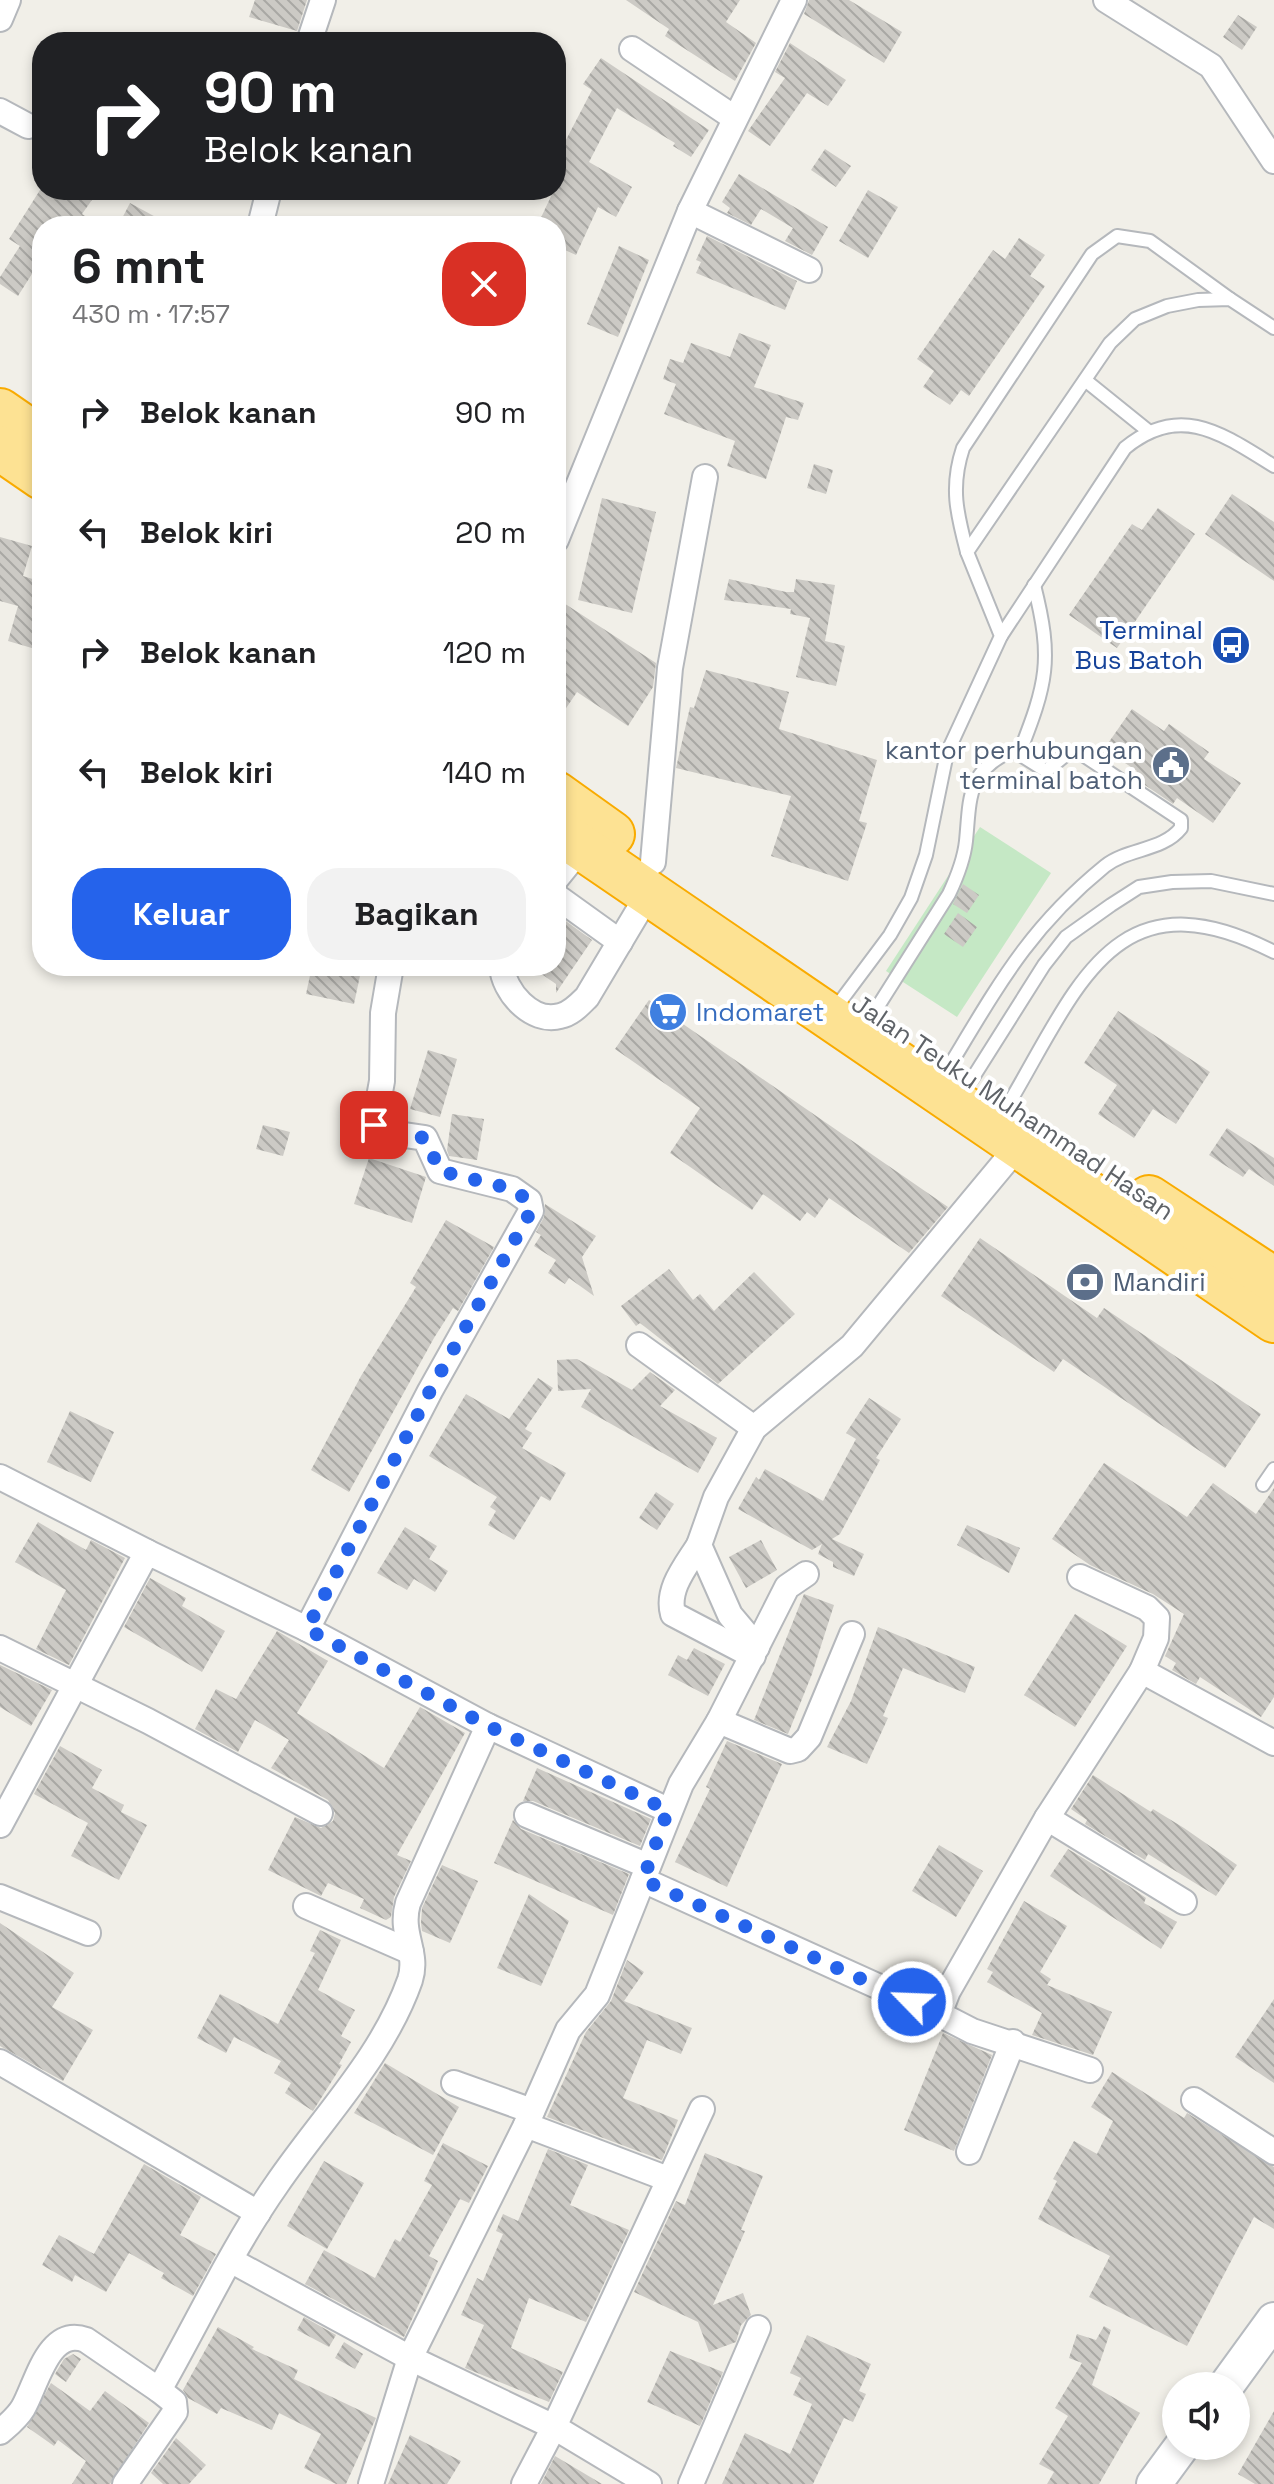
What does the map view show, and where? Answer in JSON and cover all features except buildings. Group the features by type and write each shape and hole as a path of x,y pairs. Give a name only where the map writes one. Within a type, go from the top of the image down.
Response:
{"highway":[{"path":"0,411 32,433"},
{"path":"0,448 32,470"},
{"name":"Jalan Teuku Muhammad Hasan","path":"566,803 651,878 953,1083 1274,1320"},
{"name":"Jalan Teuku Muhammad Hasan","path":"566,852 651,878"},
{"name":"Jalan Teuku Muhammad Hasan","path":"1007,1125 1274,1280"}],"street":[{"path":"0,19 8,0"},
{"path":"312,32 323,0"},
{"path":"566,515 690,211 733,117 794,0"},
{"path":"1106,0 1211,66 1274,161"},
{"path":"632,49 733,117"},
{"path":"0,111 28,126"},
{"path":"690,211 809,270"},
{"path":"504,976 506,986 521,1004 545,1016 559,1017 587,997 620,942 651,878 670,668 705,477"},
{"path":"566,903 620,942"},
{"path":"307,1629 430,1391 531,1211 529,1201 512,1189 440,1171 425,1138 384,1132 374,1125 382,1081 383,1013 389,976"},
{"path":"755,1652 673,1614 669,1601 699,1545 716,1497 754,1428 852,1346 1007,1125"},
{"path":"639,1345 754,1428"},
{"path":"0,1477 307,1629 488,1726 668,1810"},
{"path":"699,1545 730,1615 755,1652"},
{"path":"0,1825 147,1552"},
{"path":"371,2484 410,2358 529,2118 568,2030 597,1995 668,1810 719,1721 787,1587 806,1574"},
{"path":"939,2014 948,1991 1047,1818 1142,1671 1156,1638 1157,1618 1147,1608 1080,1577"},
{"path":"719,1721 790,1751 798,1749 809,1737 852,1634"},
{"path":"0,1648 148,1721 320,1813"},
{"path":"1142,1671 1274,1743"},
{"path":"159,2390 258,2213 343,2097 386,2028 411,1977 411,1952 403,1925 408,1903 488,1726"},
{"path":"527,1815 972,2031 1013,2042 1090,2070"},
{"path":"1047,1818 1184,1902"},
{"path":"0,1897 88,1933"},
{"path":"306,1906 411,1952"},
{"path":"969,2152 1013,2042"},
{"path":"0,2062 258,2213"},
{"path":"454,2083 668,2179"},
{"path":"1194,2100 1274,2152"},
{"path":"524,2484 554,2427 702,2109"},
{"path":"232,2261 410,2358 554,2427 649,2484"},
{"path":"1236,2372 1274,2320"},
{"path":"691,2484 758,2328"},
{"path":"0,2432 22,2411 40,2369 64,2339 75,2336 86,2340 174,2402 175,2412 125,2484"},
{"path":"1164,2481 1175,2460"}],"lane":[{"path":"1001,636 967,552 953,500 954,473 963,448 1092,254 1117,236 1134,236 1150,241 1274,328"},
{"path":"967,552 1110,343 1135,319 1167,306 1230,299"},
{"path":"1085,380 1147,430"},
{"path":"852,1015 911,898 926,855 947,753 1001,636 1125,448 1147,430 1169,423 1191,425 1238,444 1274,466"},
{"path":"1019,754 1041,697 1047,663 1046,633 1034,585"},
{"path":"852,1015 960,871 966,842 967,801 983,771 1004,754 1019,754 1046,771 1068,753 1080,753 1181,820 1181,828 1157,846 1115,859 1060,905 1020,951 953,1083"},
{"path":"953,1083 1066,937 1139,887 1211,881 1274,894"},
{"path":"1007,1125 1076,991 1103,956 1130,935 1161,925 1186,922 1226,929 1274,952"},
{"path":"1263,1485 1274,1469"}],"green space":[{"path":"980,827 1051,873 957,1017 886,971"}],"place":[{"name":"Terminal Bus Batoh","path":"1231,645"},
{"name":"kantor perhubungan terminal batoh","path":"1171,765"},
{"name":"Indomaret","path":"668,1012"},
{"name":"Mandiri","path":"1085,1282"}],"route":[{"path":"374,1125 384,1132 425,1138 432,1146 433,1160 440,1171 446,1175 512,1189 529,1201 531,1211 430,1391 307,1629 488,1726 668,1810 643,1880 912,2002"}]}
